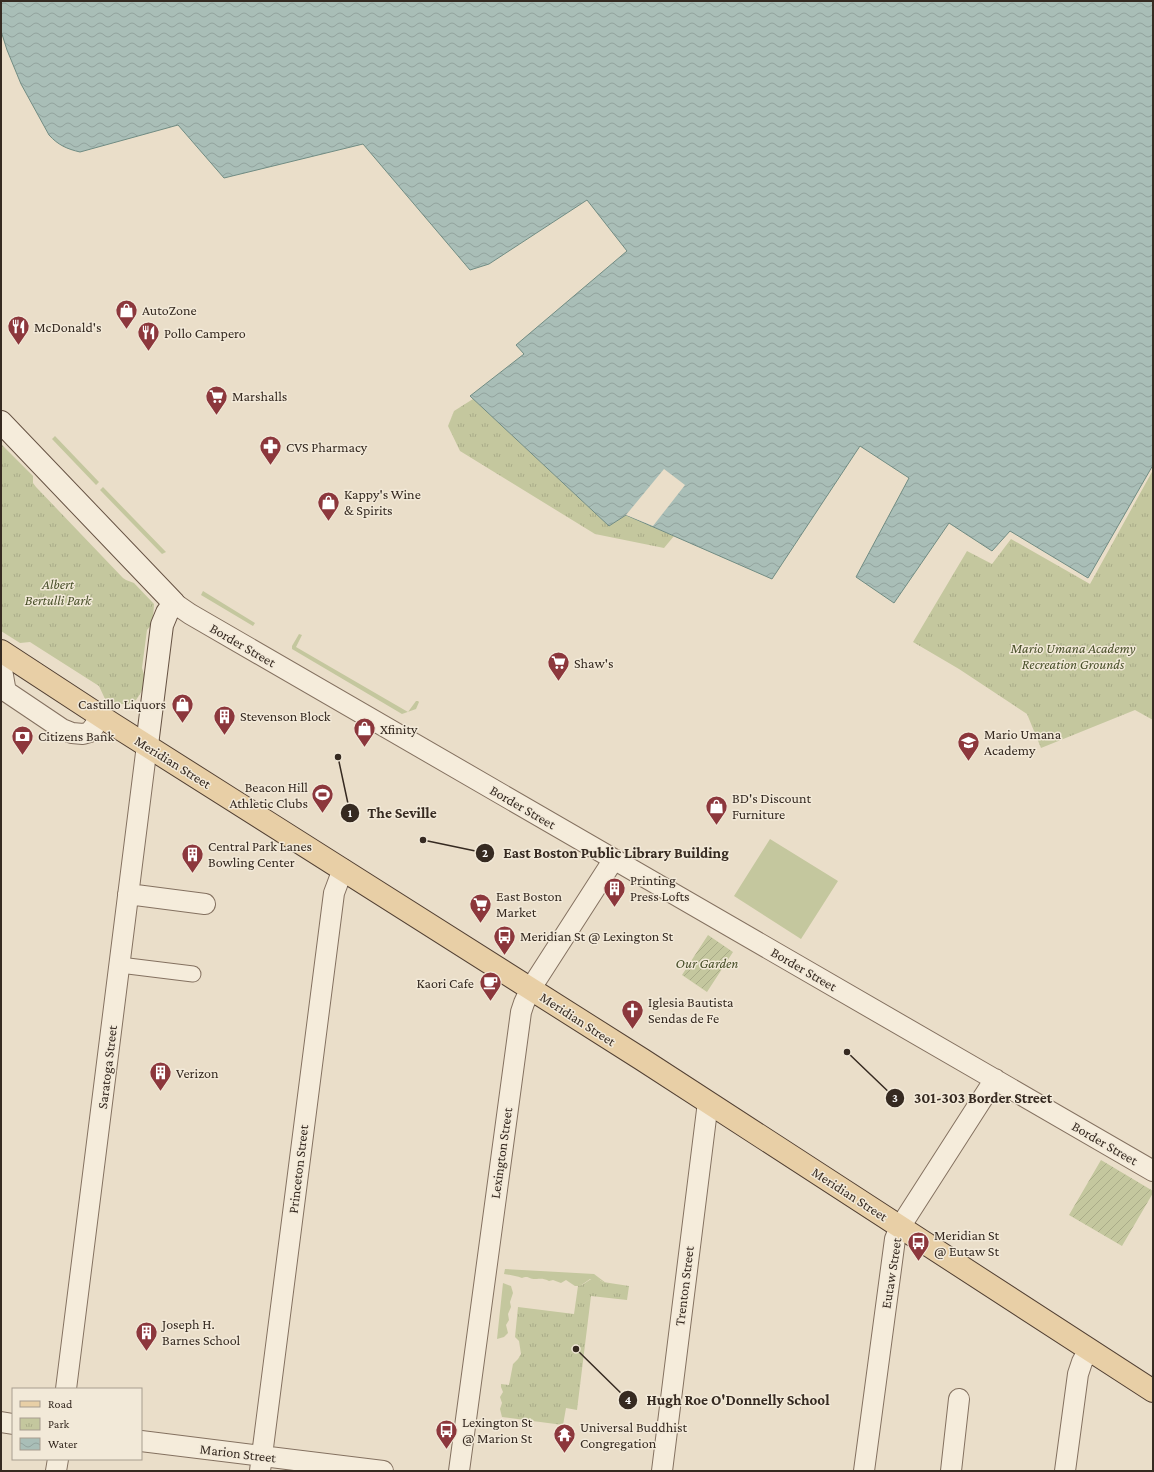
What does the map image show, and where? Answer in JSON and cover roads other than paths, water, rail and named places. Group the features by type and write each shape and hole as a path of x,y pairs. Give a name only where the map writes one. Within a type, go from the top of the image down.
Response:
{"main road":[{"name":"Border Street","path":"1,422 174,603"},
{"path":"146,745 162,625 167,613 174,603"},
{"name":"Meridian Street","path":"1,651 101,717 531,988 1153,1391"}],"street":[{"name":"Border Street","path":"174,603 196,618 1153,1171"},
{"path":"1,664 7,692 65,730 78,734 87,733 93,729 101,717"},
{"name":"Saratoga Street","path":"66,1388 120,965 146,745"},
{"name":"Lexington Street","path":"459,1471 519,1019 531,988 614,860"},
{"name":"Princeton Street","path":"261,1463 334,892 343,869"},
{"path":"128,894 205,904"},
{"path":"120,965 193,974"},
{"name":"Eutaw Street","path":"864,1471 894,1239 900,1227 995,1080"},
{"name":"Trenton Street","path":"662,1471 708,1102"},
{"path":"1065,1471 1078,1374 1089,1349"},
{"path":"951,1471 959,1399"},
{"path":"1,1422 12,1424"},
{"name":"Marion Street","path":"142,1441 261,1463 383,1471"},
{"path":"56,1471 58,1460"}],"water":[{"path":"1,1 1153,1 1153,465 1088,578 1010,531 992,551 949,523 894,603 856,577 909,478 860,446 772,579 626,515 609,526 470,396 524,354 516,345 627,251 587,200 489,264 470,270 363,144 224,178 178,125 80,152 71,149 59,144 49,135 21,84 1,31"}],"place":[{"name":"AutoZone","path":"127,330"},
{"name":"McDonald's","path":"18,346"},
{"name":"Pollo Campero","path":"149,352"},
{"name":"Marshalls","path":"217,416"},
{"name":"CVS Pharmacy","path":"270,466"},
{"name":"Kappy's Wine & Spirits","path":"328,522"},
{"name":"Shaw's","path":"559,682"},
{"name":"Castillo Liquors","path":"182,724"},
{"name":"Stevenson Block","path":"224,736"},
{"name":"Xfinity","path":"364,748"},
{"name":"Citizens Bank","path":"22,756"},
{"name":"The Seville","path":"338,757"},
{"name":"Mario Umana Academy","path":"969,762"},
{"name":"Beacon Hill Athletic Clubs","path":"323,814"},
{"name":"BD's Discount Furniture","path":"716,826"},
{"name":"East Boston Public Library Building","path":"423,840"},
{"name":"Central Park Lanes Bowling Center","path":"193,874"},
{"name":"Printing Press Lofts","path":"614,908"},
{"name":"East Boston Market","path":"481,924"},
{"name":"Meridian St @ Lexington St","path":"504,956"},
{"name":"Kaori Cafe","path":"490,1002"},
{"name":"Iglesia Bautista Sendas de Fe","path":"633,1030"},
{"name":"301-303 Border Street","path":"847,1052"},
{"name":"Verizon","path":"160,1092"},
{"name":"Meridian St @ Eutaw St","path":"918,1262"},
{"name":"Hugh Roe O'Donnelly School","path":"576,1349"},
{"name":"Joseph H. Barnes School","path":"147,1352"},
{"name":"Lexington St @ Marion St","path":"446,1450"},
{"name":"Universal Buddhist Congregation","path":"564,1454"}],"park label":[{"name":"Albert Bertulli Park","path":"58,592"},
{"name":"Mario Umana Academy Recreation Grounds","path":"1073,656"},
{"name":"Our Garden","path":"707,963"}]}
